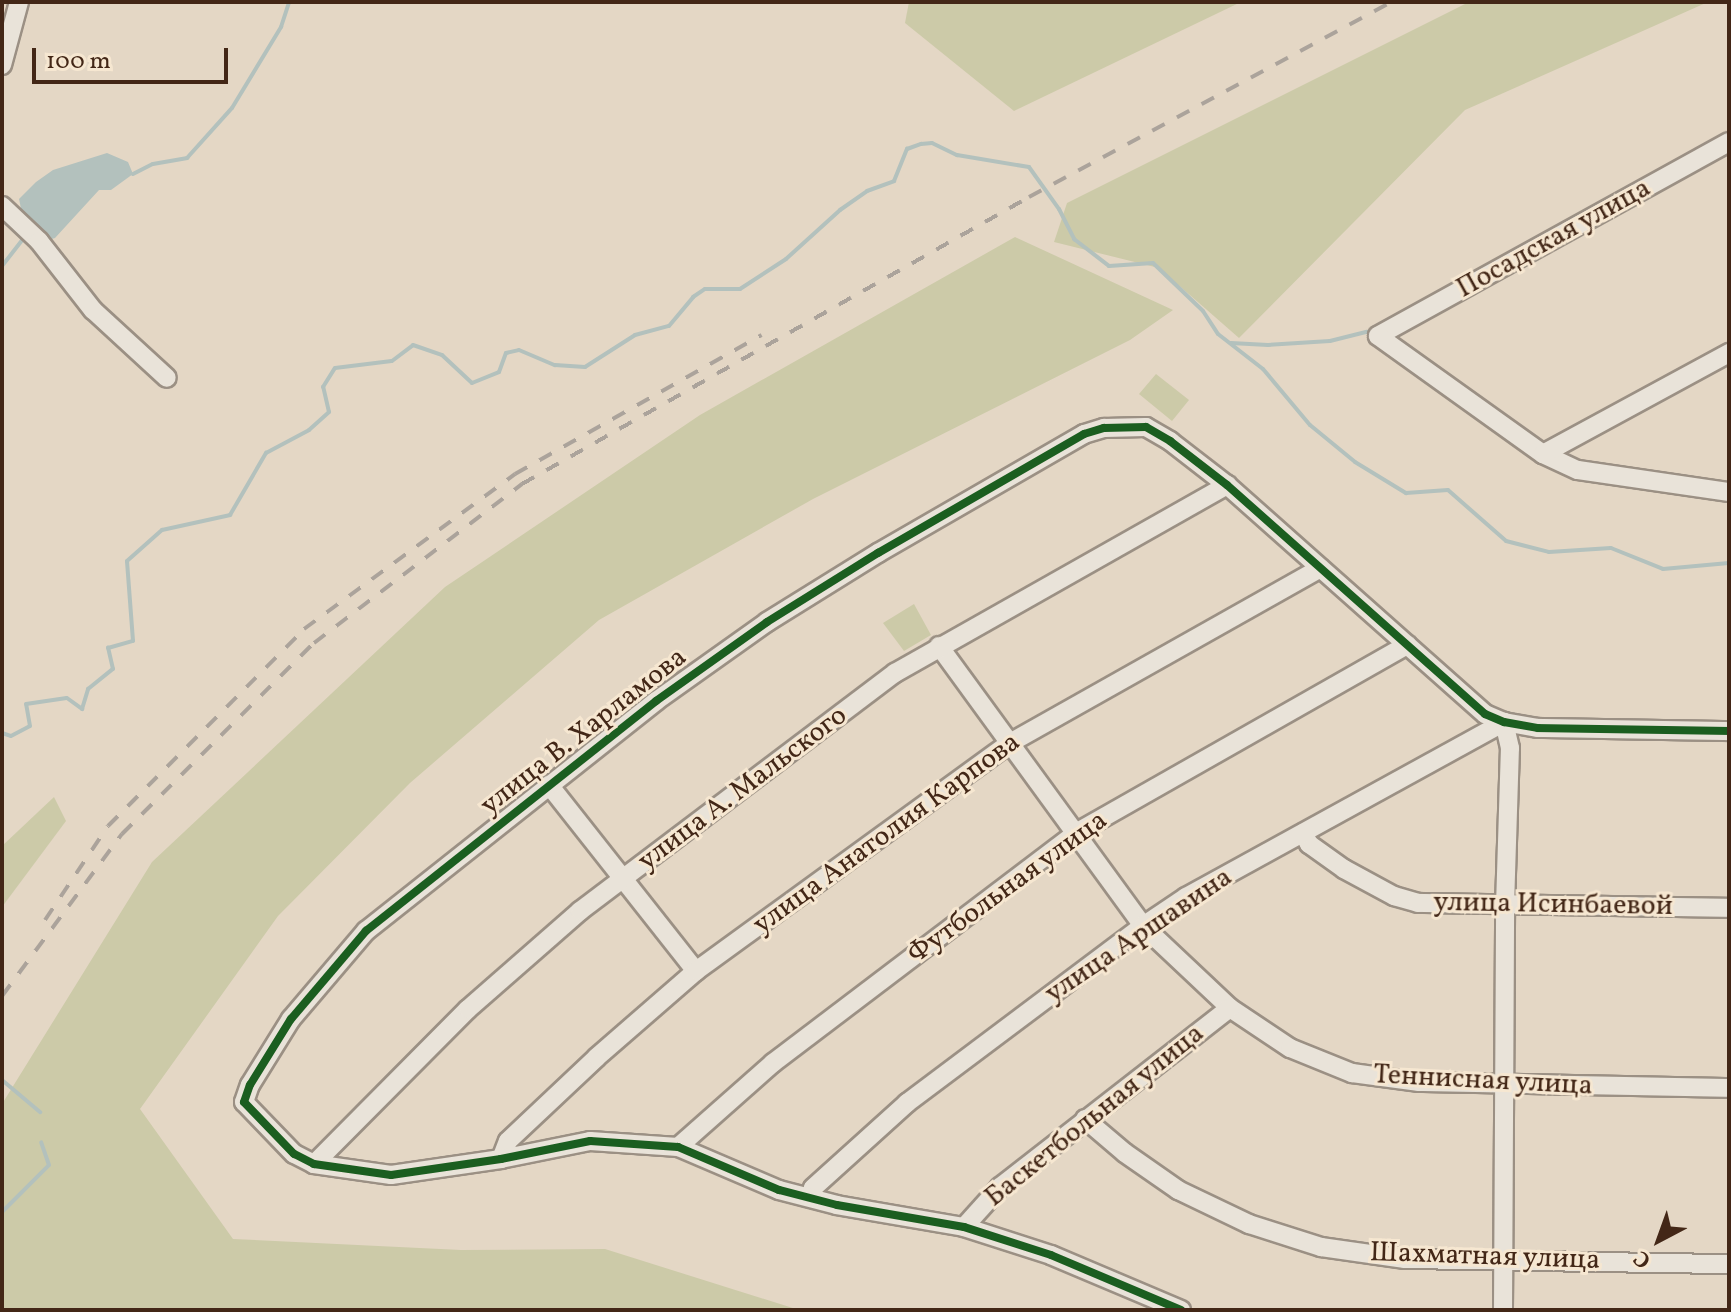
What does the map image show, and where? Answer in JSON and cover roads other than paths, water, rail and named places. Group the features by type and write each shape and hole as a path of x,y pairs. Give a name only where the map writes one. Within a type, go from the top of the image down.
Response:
{"street":[{"path":"2,65 19,2"},
{"name":"Посадская улица","path":"1543,454 1378,336 1729,142"},
{"path":"2,206 39,241 93,310 167,378"},
{"path":"1543,454 1729,353"},
{"name":"улица В. Харламова","path":"314,1164 294,1154 244,1102 250,1085 291,1019 366,931 656,701 767,622 1084,434 1122,425 1146,427 1227,485 1485,714 1504,722"},
{"path":"1543,454 1578,470 1729,492"},
{"name":"улица А. Мальского","path":"314,1164 468,1009 580,911 895,673 1227,485"},
{"name":"улица Анатолия Карпова","path":"501,1159 508,1141 597,1057 696,971 1010,743 1320,568"},
{"name":"Футбольная улица","path":"678,1147 773,1063 1076,833 1407,645"},
{"name":"Теннисная улица","path":"939,646 1143,926 1230,1008 1290,1048 1352,1073 1419,1082 1729,1088"},
{"path":"1503,1310 1507,1086 1505,906 1510,748 1504,722 1538,728 1729,731"},
{"name":"улица Аршавина","path":"810,1197 813,1188 907,1103 1143,926 1186,897 1504,722"},
{"path":"549,785 696,971"},
{"name":"улица Исинбаевой","path":"1303,833 1309,844 1328,859 1394,896 1427,904 1729,908"},
{"name":"Баскетбольная улица","path":"964,1227 1000,1187 1230,1008"},
{"name":"Шахматная улица","path":"1085,1119 1125,1153 1178,1190 1249,1224 1321,1247 1391,1257 1729,1264"},
{"path":"314,1164 391,1175 501,1159 590,1141 678,1147 779,1190 964,1227 1051,1255 1181,1310"}],"waterway":[{"path":"133,174 153,164 187,158 232,108 281,27 289,2"},
{"path":"2,733 11,736 30,726 26,704 67,698 82,709 88,689 113,669 108,648 133,641 127,561 162,530 230,515 266,453 309,430 329,412 323,387 335,368 392,361 413,345 442,355 472,383 499,372 506,353 519,350 555,365 585,367 635,335 669,326 693,297 705,289 740,289 786,259 840,210 867,191 894,181 907,149 921,144 932,143 957,155 1029,167 1059,209 1074,239 1109,266 1153,263 1203,311 1218,334 1263,369 1310,425 1355,462 1406,493 1448,490 1506,541 1549,552 1611,548 1663,569 1729,563"},
{"path":"2,266 25,237"},
{"path":"1231,343 1268,345 1330,341 1367,332"},
{"path":"2,1080 40,1112"},
{"path":"2,1212 49,1165 41,1142"}],"railway":[{"path":"2,996 122,834 314,643 522,484 1029,197 1391,2"},
{"path":"45,920 108,826 304,629 515,474 762,335"}]}
